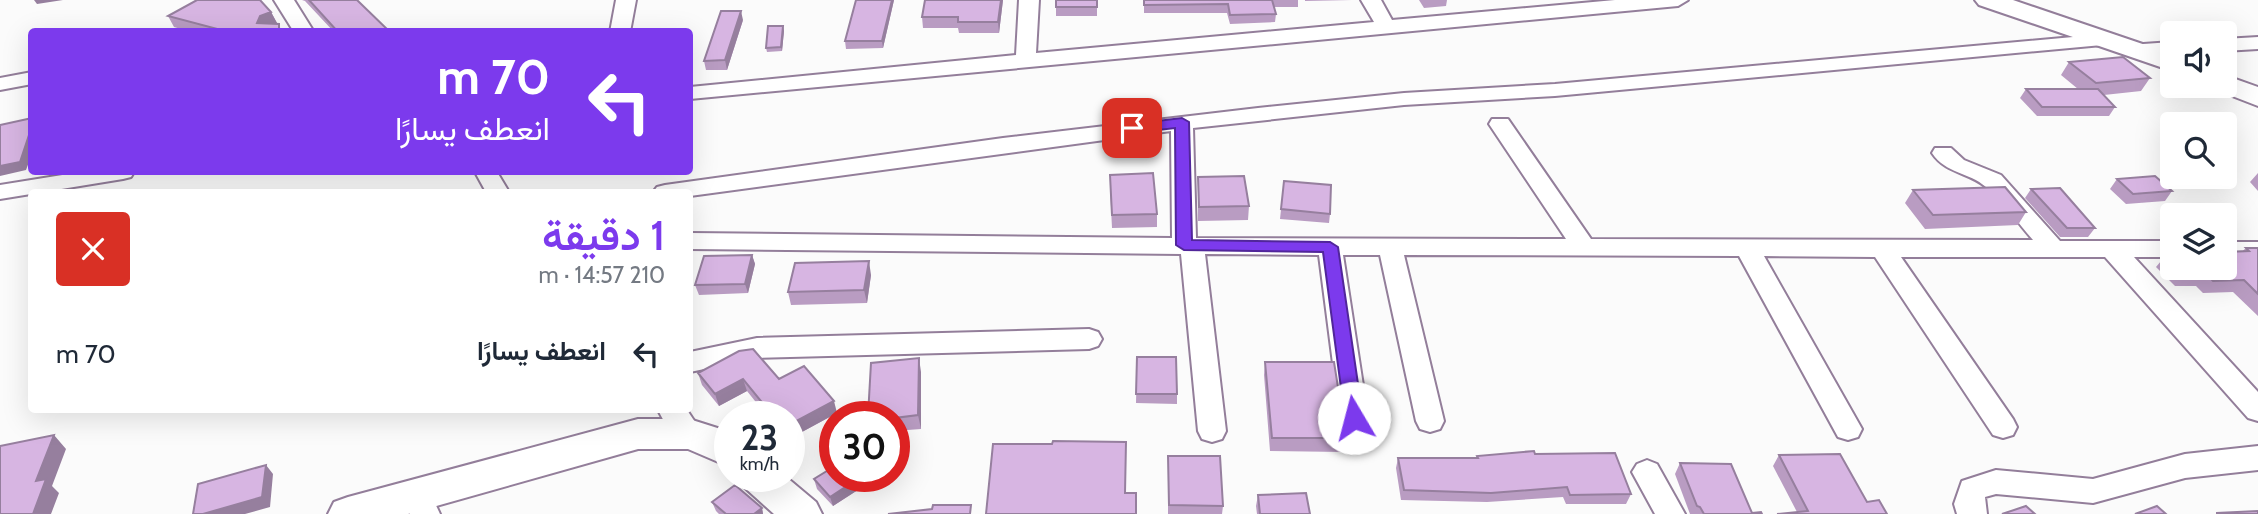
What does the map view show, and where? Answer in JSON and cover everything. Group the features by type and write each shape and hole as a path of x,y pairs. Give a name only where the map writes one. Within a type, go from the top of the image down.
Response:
{"street":[{"path":"284,0 301,28"},
{"path":"621,28 625,0"},
{"path":"1026,60 1029,0"},
{"path":"1371,0 1386,26"},
{"path":"693,93 1678,0"},
{"path":"1988,0 2160,58"},
{"path":"687,189 1182,122 1404,99 1569,89 2106,40"},
{"path":"2237,44 2258,43"},
{"path":"2136,49 2160,48"},
{"path":"0,84 28,79"},
{"path":"2237,88 2258,97"},
{"path":"1182,122 1188,245 1212,431"},
{"path":"1500,124 1584,248"},
{"path":"1943,153 1956,165 1993,180 2054,248"},
{"path":"0,192 105,175"},
{"path":"693,241 1330,247 2160,249"},
{"path":"1330,247 1354,418"},
{"path":"1390,247 1430,421"},
{"path":"1747,248 1848,429"},
{"path":"1882,248 2003,427"},
{"path":"2112,249 2258,410"},
{"path":"2237,250 2258,250"},
{"path":"693,361 757,348 1088,339"},
{"path":"348,514 421,504 680,422 714,442"},
{"path":"1972,514 1969,504 1972,491 1983,482 2001,481 2084,491 2110,489 2190,465 2222,459 2258,458"},
{"path":"1647,472 1670,514"},
{"path":"777,492 802,514"}],"building":[{"path":"197,0 260,0 271,12 260,16 257,23 279,24 279,28 214,28 168,16"},
{"path":"309,0 357,0 386,28 334,28"},
{"path":"856,0 892,0 882,41 845,41"},
{"path":"925,0 1001,0 998,22 958,22 958,17 922,17"},
{"path":"1056,0 1097,0 1097,7 1056,7"},
{"path":"1144,0 1272,0 1276,14 1230,15 1228,4 1144,5"},
{"path":"721,11 741,11 725,60 704,61"},
{"path":"768,26 783,26 781,47 766,48"},
{"path":"2123,57 2150,78 2096,83 2069,62"},
{"path":"2026,89 2098,89 2115,107 2042,107"},
{"path":"28,119 28,138 20,162 0,166 0,125"},
{"path":"1153,173 1157,214 1112,215 1110,175"},
{"path":"1244,176 1249,206 1199,207 1198,177"},
{"path":"2155,176 2160,180 2160,189 2172,191 2133,194 2117,179"},
{"path":"1284,181 1331,185 1330,214 1281,209"},
{"path":"2005,187 2026,212 1933,215 1913,190"},
{"path":"2060,188 2095,228 2067,228 2031,189"},
{"path":"2246,248 2258,248 2258,294 2244,280 2213,281 2212,280 2237,280 2237,251 2249,251"},
{"path":"752,255 745,284 695,285 704,256"},
{"path":"869,261 864,290 788,292 795,263"},
{"path":"753,349 779,379 804,366 834,401 819,401 819,409 805,416 805,401 761,401 743,379 715,394 698,373 739,351"},
{"path":"1137,357 1176,357 1177,394 1136,394"},
{"path":"919,358 918,415 910,416 910,401 869,401 871,363"},
{"path":"1265,362 1334,362 1346,438 1272,438"},
{"path":"54,435 36,481 46,479 33,514 0,514 0,446"},
{"path":"1053,441 1126,442 1125,493 1136,493 1136,514 986,514 993,444 1052,444"},
{"path":"1534,451 1535,454 1615,453 1631,494 1570,495 1567,487 1491,493 1404,490 1398,458 1478,458 1477,456"},
{"path":"1840,454 1867,502 1879,500 1887,514 1777,514 1808,511 1779,455"},
{"path":"1168,456 1220,456 1223,506 1169,505"},
{"path":"1680,463 1731,464 1752,513 1762,514 1704,514 1697,506"},
{"path":"266,465 262,497 203,514 193,514 198,484"},
{"path":"726,492 743,492 762,508 754,514 726,514 712,502"},
{"path":"1306,493 1310,514 1260,514 1258,495"},
{"path":"933,505 971,505 970,514 888,514 932,509"},
{"path":"2026,506 2035,514 2002,514"},
{"path":"2157,506 2166,514 2135,514"},
{"path":"2258,511 2258,514 2217,514 2217,513"}],"route":[{"path":"1132,128 1182,122 1184,245 1330,247 1354,418"}]}
